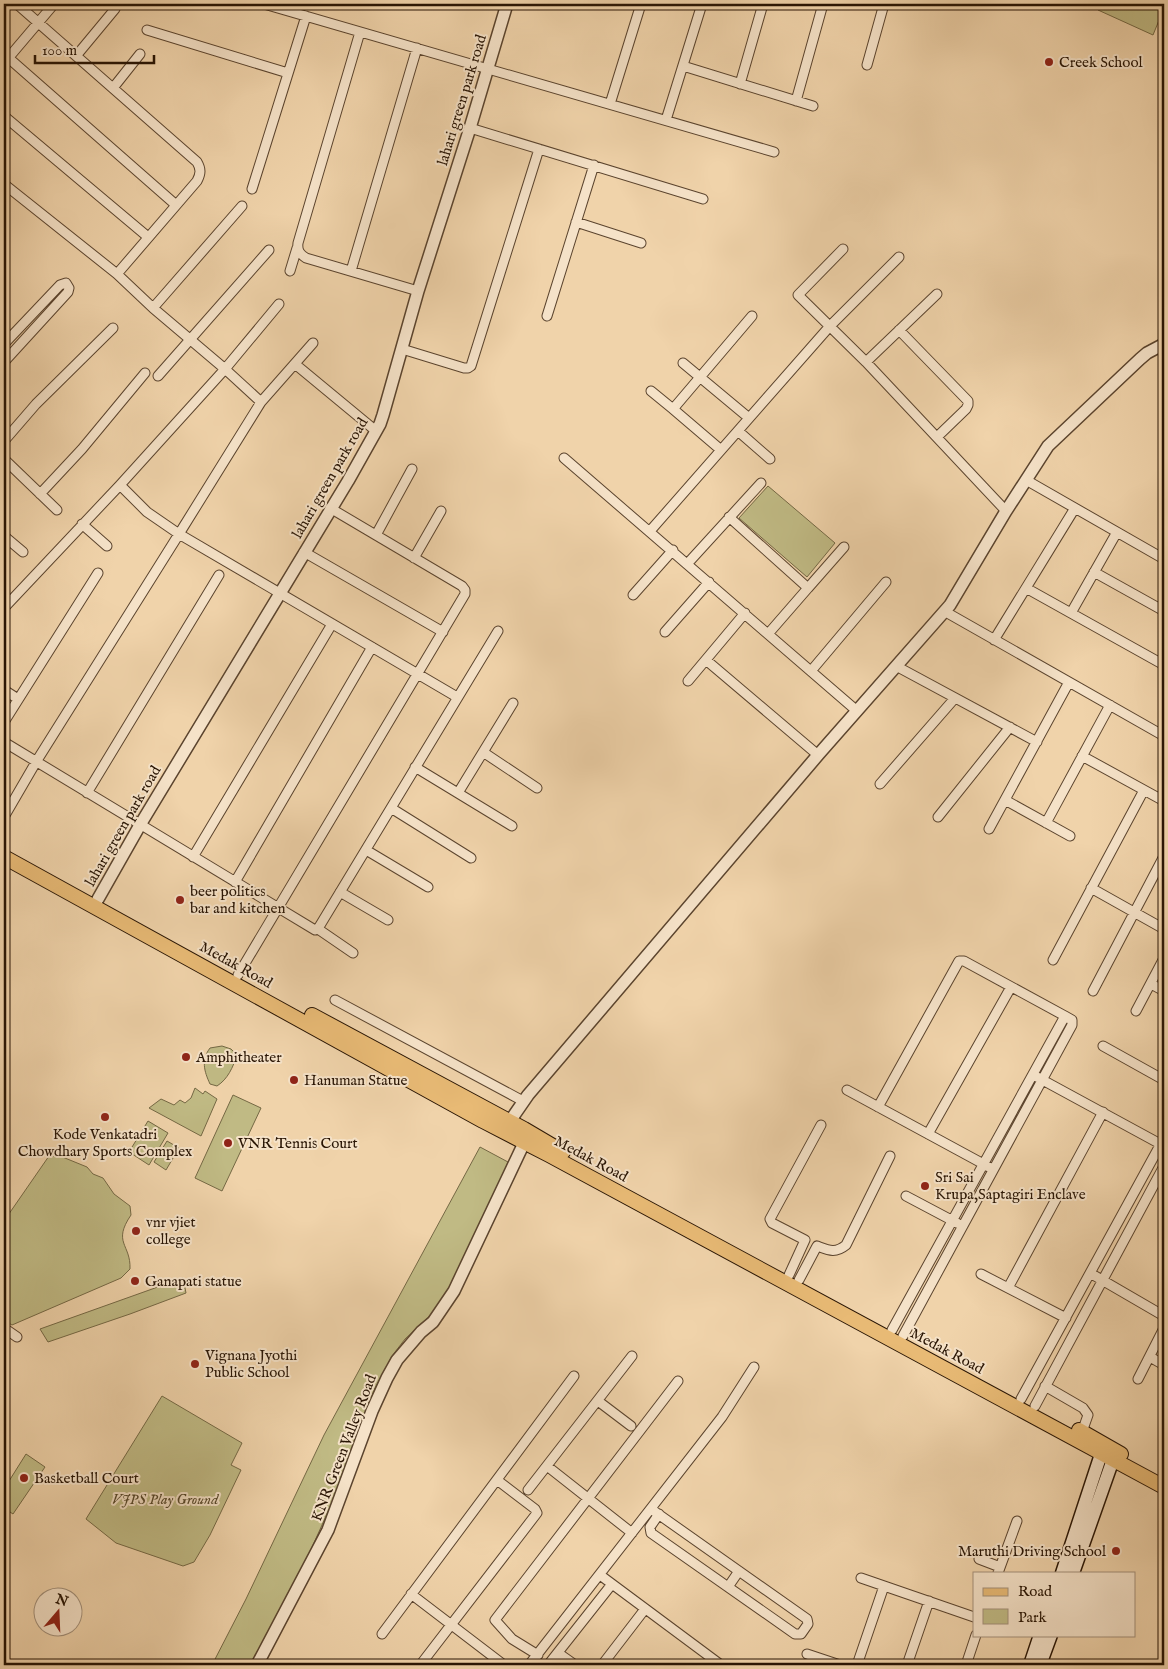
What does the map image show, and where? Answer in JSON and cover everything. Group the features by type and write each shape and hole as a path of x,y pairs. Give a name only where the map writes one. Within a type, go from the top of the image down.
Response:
{"main road":[{"name":"Medak Road","path":"4,847 510,1122 665,1212 1109,1452 1164,1477"},
{"name":"Medak Road","path":"4,857 524,1143 794,1277 1035,1406 1082,1432 1109,1452 1164,1487"},
{"path":"1062,1572 1109,1452"},
{"path":"1073,1572 1109,1452"},
{"path":"1030,1665 1040,1636"},
{"path":"1040,1665 1051,1636"}],"street":[{"path":"17,4 197,162 200,168 201,174 197,181 117,274"},
{"path":"54,4 5,59 176,205"},
{"path":"264,4 774,152"},
{"name":"lahari green park road","path":"98,899 140,825 376,431 383,415 418,291 507,4"},
{"path":"610,104 641,4"},
{"path":"666,120 702,4"},
{"path":"740,84 763,4"},
{"path":"796,101 823,4"},
{"path":"867,65 884,4"},
{"path":"76,56 115,9"},
{"path":"252,189 306,16"},
{"path":"147,30 288,73"},
{"path":"290,271 360,32"},
{"path":"351,271 417,48"},
{"path":"113,88 140,54"},
{"path":"683,66 813,106"},
{"path":"4,116 148,237"},
{"path":"470,128 703,198"},
{"path":"402,349 464,368 471,366 539,148"},
{"path":"548,316 594,165"},
{"path":"4,184 117,274 261,402"},
{"path":"153,308 242,206"},
{"path":"576,222 641,243"},
{"path":"298,248 300,253 306,258 418,291"},
{"path":"843,249 798,295 866,362 1006,510"},
{"path":"158,376 269,250"},
{"path":"650,532 830,326 899,257"},
{"path":"4,344 60,285 63,283 68,286 68,292 4,362"},
{"path":"866,362 936,294"},
{"path":"4,608 120,485 225,369 279,304"},
{"path":"673,409 752,316"},
{"path":"4,441 36,404 113,328"},
{"path":"899,330 968,400 966,409 937,437"},
{"path":"4,817 36,762 261,402 313,343"},
{"path":"510,1122 523,1101 818,755 944,612 1006,510 1048,446 1140,359 1164,344"},
{"path":"683,363 749,418"},
{"path":"295,364 376,431"},
{"path":"40,494 82,449 145,374"},
{"path":"651,391 721,450"},
{"path":"738,431 770,459"},
{"path":"564,458 857,710"},
{"path":"4,459 57,510"},
{"path":"376,535 412,469"},
{"path":"1026,480 1164,559"},
{"path":"688,563 761,483"},
{"path":"120,485 148,512 179,534 457,698"},
{"path":"238,975 443,632 463,598 465,590 330,508"},
{"path":"994,640 1075,508"},
{"path":"414,558 441,511"},
{"path":"729,517 808,588"},
{"path":"82,524 107,546"},
{"path":"1071,613 1117,532"},
{"path":"4,536 23,552"},
{"path":"768,634 844,547"},
{"path":"633,594 673,550"},
{"path":"304,552 443,632"},
{"path":"1094,572 1164,611"},
{"path":"4,722 98,573"},
{"path":"87,793 219,575"},
{"path":"665,632 709,582"},
{"path":"811,671 886,582"},
{"path":"1026,588 1163,662"},
{"path":"944,612 1164,736"},
{"path":"688,682 745,613"},
{"path":"193,857 332,624"},
{"path":"318,929 498,631"},
{"path":"235,882 372,648"},
{"path":"706,660 818,755"},
{"path":"896,666 1037,742"},
{"path":"989,829 1069,682"},
{"path":"4,690 18,699"},
{"path":"880,784 955,698"},
{"path":"458,793 513,703"},
{"path":"1046,822 1110,705"},
{"path":"938,817 1010,727"},
{"path":"4,742 311,928 318,929 353,952"},
{"path":"483,752 537,788"},
{"path":"1082,756 1164,801"},
{"path":"415,767 512,826"},
{"path":"1053,960 1144,790"},
{"path":"1005,800 1070,836"},
{"path":"391,808 471,858"},
{"path":"366,850 428,887"},
{"path":"1093,990 1164,856"},
{"path":"1091,888 1164,929"},
{"path":"340,892 388,920"},
{"path":"1136,1011 1164,958"},
{"path":"878,1107 959,962 964,961 1072,1020 1072,1025 963,1226 898,1333"},
{"path":"1151,984 1164,991"},
{"path":"928,1134 1011,987"},
{"path":"335,1000 523,1101"},
{"path":"898,1333 952,1221 1065,1016"},
{"path":"1103,1046 1164,1080"},
{"path":"1021,1399 1163,1143 1033,1074"},
{"path":"847,1090 994,1169"},
{"path":"1008,1288 1103,1112"},
{"path":"821,1124 770,1219 772,1224 816,1246 832,1252 840,1250 846,1245 890,1156"},
{"name":"KNR Green Valley Road","path":"257,1665 328,1530 372,1412 387,1378 397,1360 421,1332 433,1322 454,1291 524,1143"},
{"path":"1035,1406 1164,1166"},
{"path":"906,1196 963,1226"},
{"path":"794,1277 805,1240"},
{"path":"794,1277 816,1246"},
{"path":"1090,1273 1164,1316"},
{"path":"981,1274 1066,1318"},
{"path":"4,1328 17,1337"},
{"path":"1138,1379 1164,1328"},
{"path":"528,1490 632,1356"},
{"path":"1150,1357 1164,1365"},
{"path":"1044,1358 1057,1364"},
{"path":"529,1665 632,1533 655,1511 722,1418 754,1367"},
{"path":"382,1634 574,1376"},
{"path":"538,1655 512,1639 495,1620 678,1381"},
{"path":"1045,1386 1083,1408 1088,1415 1082,1432"},
{"path":"598,1401 631,1426"},
{"path":"547,1466 632,1533"},
{"path":"421,1664 536,1513 535,1509 497,1480"},
{"path":"655,1511 807,1620 808,1624 801,1634 795,1634 651,1532 650,1527 655,1511"},
{"path":"979,1559 999,1570 1017,1521"},
{"path":"728,1587 739,1571"},
{"path":"600,1575 721,1665"},
{"path":"861,1578 973,1616"},
{"path":"548,1665 612,1584"},
{"path":"856,1665 884,1586"},
{"path":"411,1594 491,1661 504,1665"},
{"path":"907,1665 929,1601"},
{"path":"602,1665 645,1609"},
{"path":"966,1665 976,1636"},
{"path":"558,1652 575,1665"},
{"path":"807,1654 840,1665"}],"green space":[{"path":"1101,4 1164,4 1164,8 1153,35 1098,10"},
{"path":"768,486 835,543 807,577 739,518"},
{"path":"222,1046 231,1049 237,1055 227,1076 217,1086 210,1084 206,1075 204,1061 210,1048"},
{"path":"195,1088 203,1094 205,1091 217,1099 201,1136 149,1108 161,1099 174,1105 180,1100 185,1103 191,1098"},
{"name":"VNR Tennis Court","path":"233,1095 261,1108 222,1191 195,1178"},
{"path":"148,1121 168,1133 149,1165 129,1152"},
{"path":"167,1141 179,1148 166,1170 154,1162"},
{"path":"480,1147 508,1162 456,1277 439,1307 405,1339 392,1356 375,1388 335,1496 309,1554 251,1665 212,1665 246,1599 324,1435"},
{"path":"49,1156 60,1156 87,1167 93,1174 103,1178 114,1194 130,1206 131,1215 123,1232 123,1238 130,1261 130,1269 121,1278 12,1325 4,1320 4,1221"},
{"path":"183,1278 186,1293 130,1314 48,1342 40,1329"},
{"name":"VJPS Play Ground","path":"162,1396 242,1443 231,1465 241,1470 210,1535 194,1562 183,1566 116,1543 86,1519"},
{"name":"Basketball Court","path":"26,1454 45,1467 13,1514 4,1508 4,1489"}],"place":[{"name":"Creek School","path":"1049,62"},
{"name":"beer politics bar and kitchen","path":"180,900"},
{"name":"Amphitheater","path":"186,1057"},
{"name":"Hanuman Statue","path":"294,1080"},
{"name":"Kode Venkatadri Chowdhary Sports Complex","path":"105,1117"},
{"name":"VNR Tennis Court","path":"228,1143"},
{"name":"Sri Sai Krupa,Saptagiri Enclave","path":"925,1186"},
{"name":"vnr vjiet college","path":"136,1231"},
{"name":"Ganapati statue","path":"135,1281"},
{"name":"Vignana Jyothi Public School","path":"195,1364"},
{"name":"Basketball Court","path":"24,1478"},
{"name":"Maruthi Driving School","path":"1116,1551"}]}
